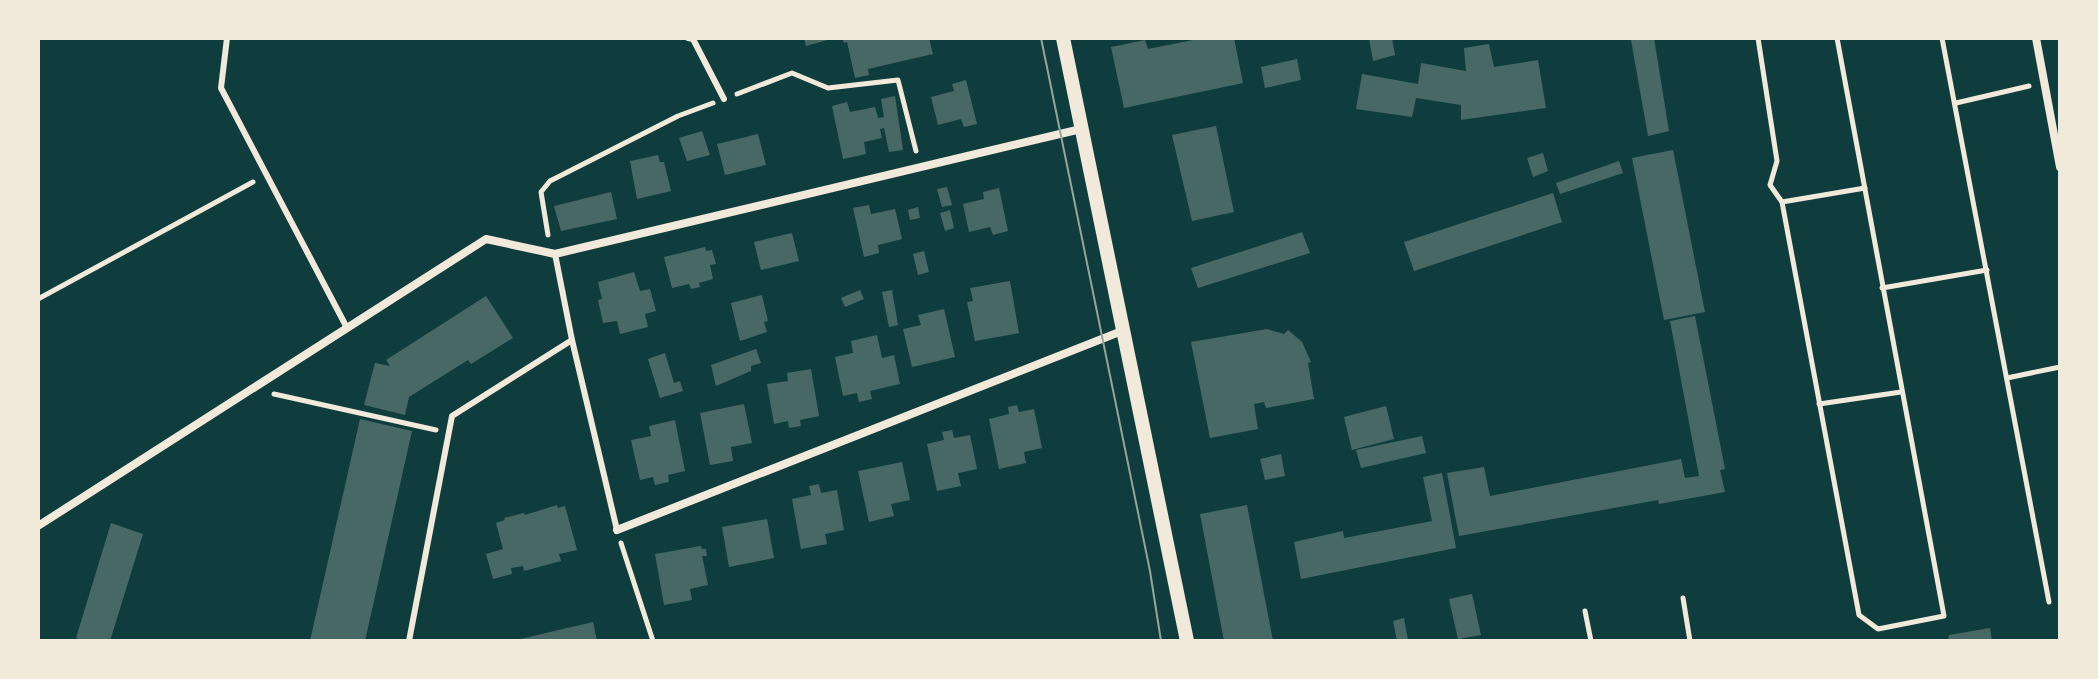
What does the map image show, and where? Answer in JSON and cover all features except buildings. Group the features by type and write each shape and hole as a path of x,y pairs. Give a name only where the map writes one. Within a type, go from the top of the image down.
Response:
{"street":[{"path":"1063,38 1187,641"},
{"path":"2036,38 2060,167"},
{"path":"38,526 486,239 555,254 1081,129"},
{"path":"617,530 1122,331"}],"lane":[{"path":"227,38 221,88 346,326"},
{"path":"688,38 693,39 724,99"},
{"path":"555,254 617,530"},
{"path":"409,641 452,416 572,340"}],"path":[{"path":"1758,38 1777,161 1770,185 1782,202 1859,615 1878,629 1944,616 1837,38"},
{"path":"1942,38 2049,602"},
{"path":"555,254 546,229 541,192 550,181 678,116 792,73 828,88 898,80 920,167"},
{"path":"1956,103 2044,83"},
{"path":"38,299 265,176"},
{"path":"1782,202 1865,188"},
{"path":"1882,288 1987,270"},
{"path":"2007,378 2060,367"},
{"path":"249,389 449,433"},
{"path":"1819,404 1901,392"},
{"path":"617,530 653,641"},
{"path":"1683,598 1690,641"},
{"path":"1585,611 1591,641"}],"tram line":[{"path":"1041,38 1150,571 1161,641"}]}
